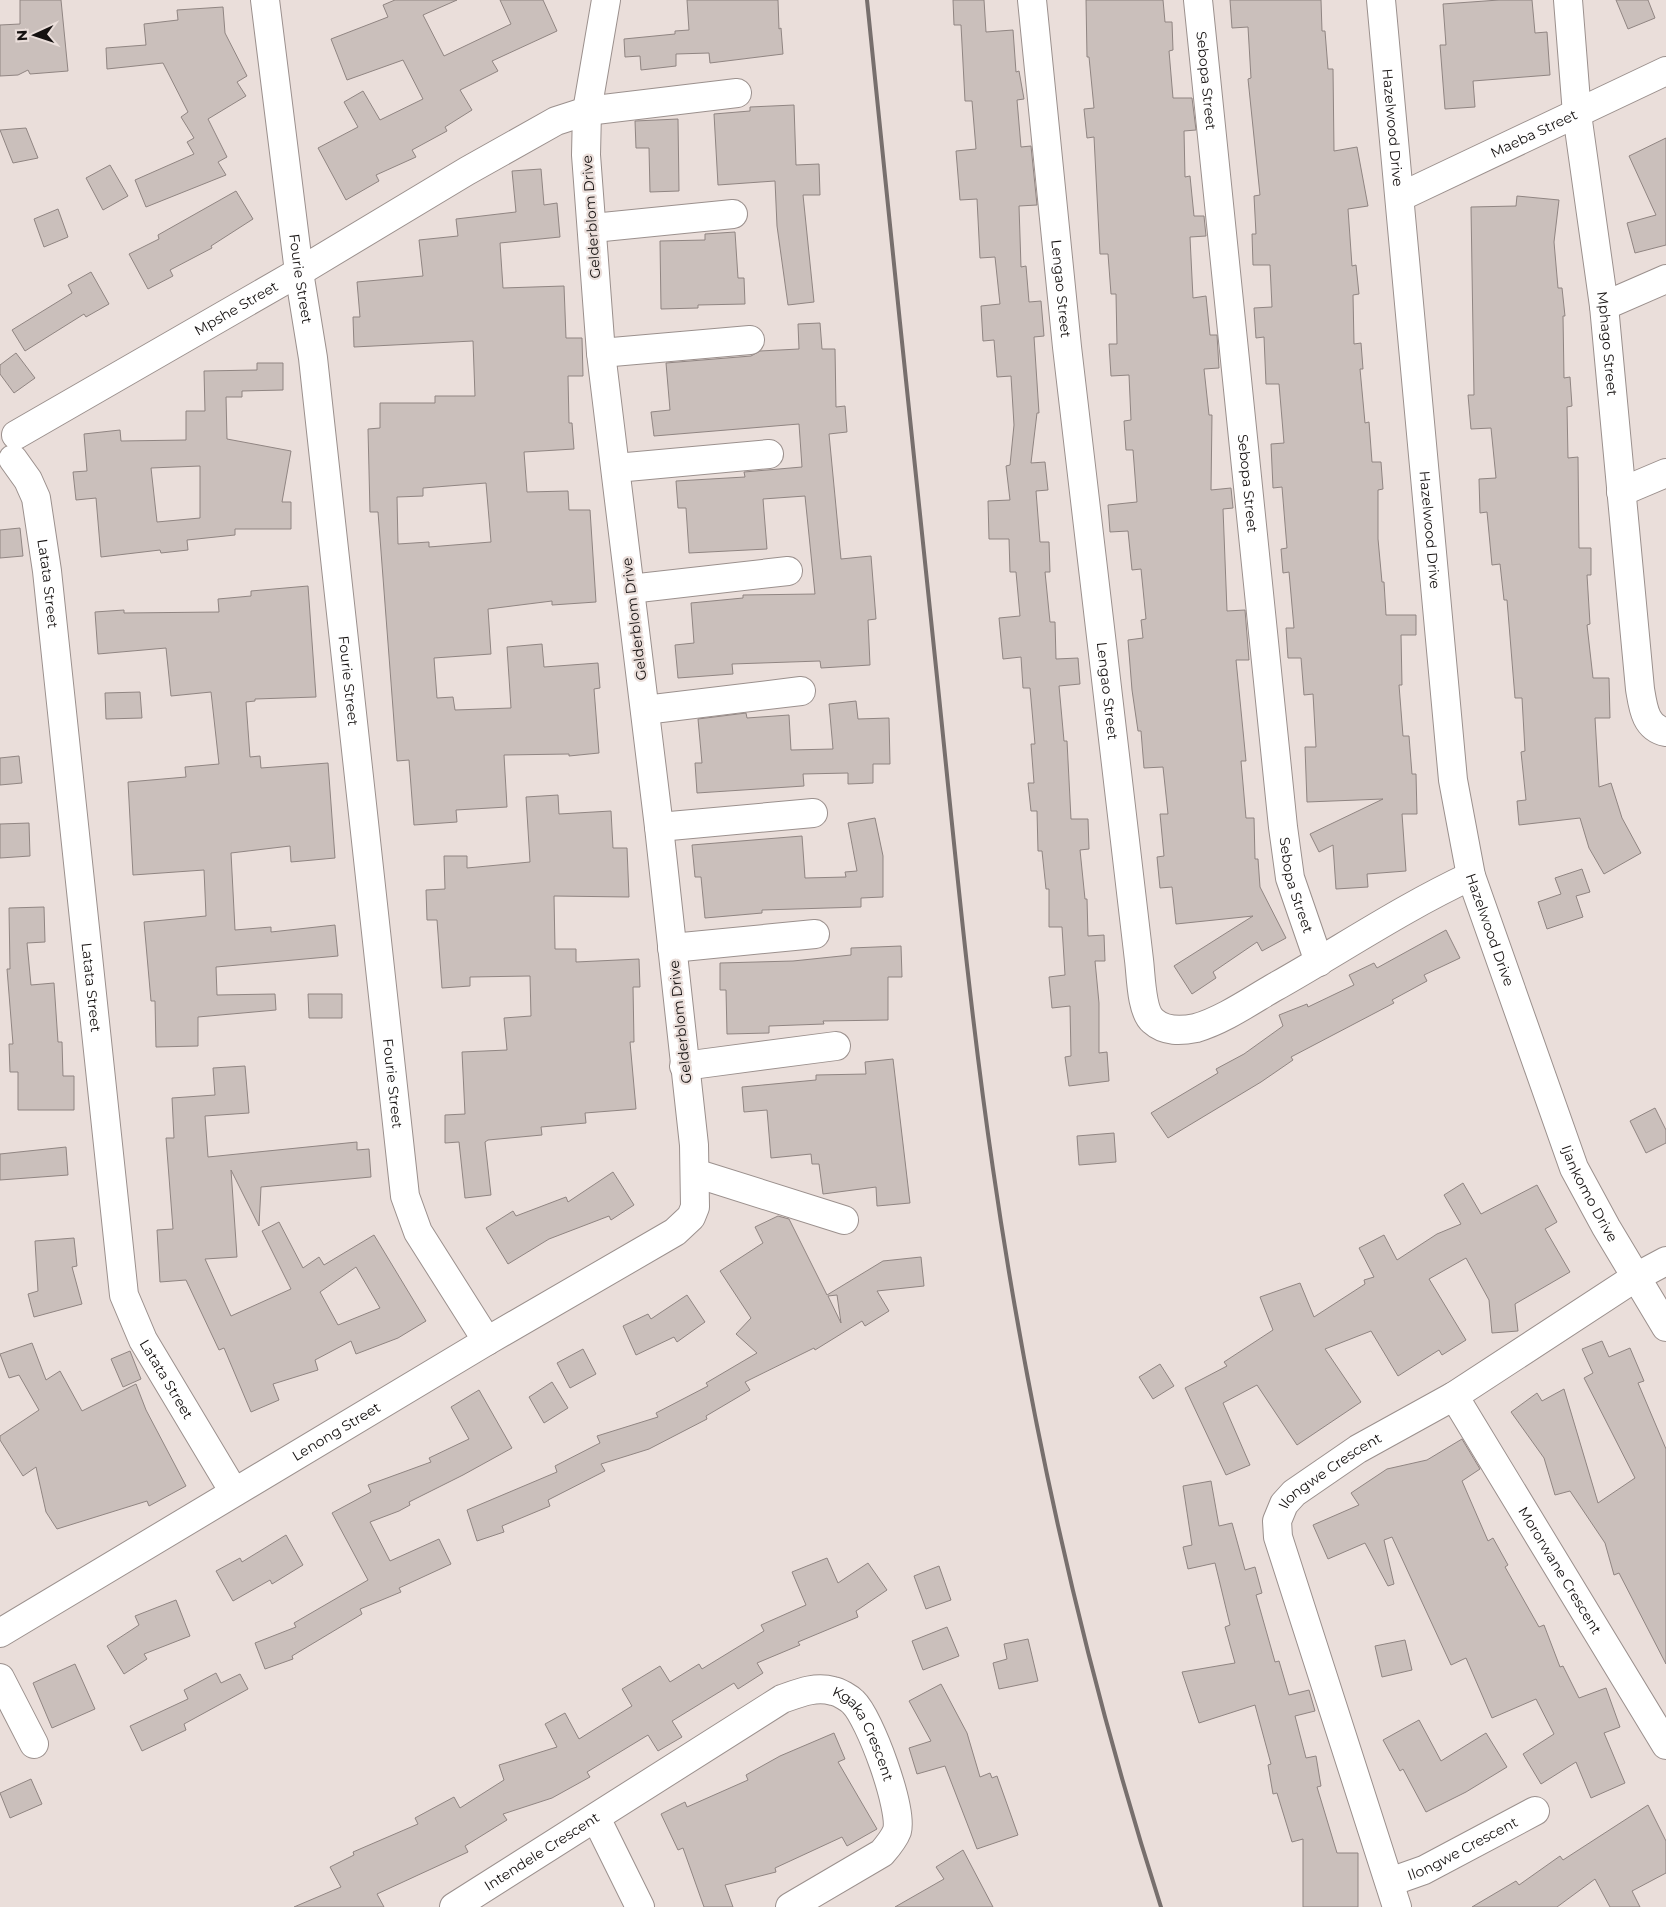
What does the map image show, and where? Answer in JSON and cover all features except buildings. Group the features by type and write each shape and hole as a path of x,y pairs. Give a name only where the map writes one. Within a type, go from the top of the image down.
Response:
{"street":[{"name":"Fourie Street","path":"265,0 313,358 405,1196 418,1232 487,1341"},
{"name":"Gelderblom Drive","path":"606,0 587,111 586,155 601,353 659,827 695,1172 695,1207 691,1217 675,1232"},
{"name":"Lengao Street","path":"1032,0 1067,347 1145,1006 1152,1021 1164,1028 1179,1030 1196,1028 1216,1020 1319,962 1422,899 1471,876"},
{"name":"Sebopa Street","path":"1198,0 1283,827 1290,878 1319,962"},
{"name":"Hazelwood Drive","path":"1381,0 1452,780 1471,876 1534,1049"},
{"name":"Mphago Street","path":"1568,0 1577,114 1604,306 1640,689 1644,712 1652,724 1666,732"},
{"name":"Maeba Street","path":"1400,197 1666,71"},
{"name":"Mpshe Street","path":"7,446 533,133 569,116 587,111 737,93"},
{"path":"593,228 733,214"},
{"path":"1604,306 1666,279"},
{"path":"601,353 750,340"},
{"name":"Latata Street","path":"7,446 28,480 36,498 47,571 124,1295 143,1340 234,1492"},
{"path":"616,468 769,454"},
{"path":"1621,492 1666,473"},
{"path":"630,589 788,571"},
{"path":"645,710 801,691"},
{"path":"659,827 813,813"},
{"path":"672,948 815,934"},
{"path":"684,1066 836,1046"},
{"name":"Ijankomo Drive","path":"1534,1049 1574,1168 1666,1326"},
{"path":"695,1172 844,1220"},
{"name":"Lenong Street","path":"0,1633 487,1341 675,1232"},
{"name":"Ilongwe Crescent","path":"1535,1812 1424,1870 1393,1895 1278,1537 1278,1521 1284,1504 1294,1493 1358,1449 1454,1396 1636,1277 1666,1261"},
{"name":"Mororwane Crescent","path":"1454,1396 1666,1745"},
{"path":"0,1678 34,1744"},
{"name":"Kgaka Crescent","path":"596,1818 782,1699 815,1689 835,1691 853,1701 864,1717 895,1797 897,1830 882,1853 790,1907"},
{"name":"Intendele Crescent","path":"454,1907 596,1818 640,1907"}],"railway":[{"path":"867,0 962,923 993,1169 1007,1262 1042,1449 1083,1634 1133,1817 1161,1907"}]}
